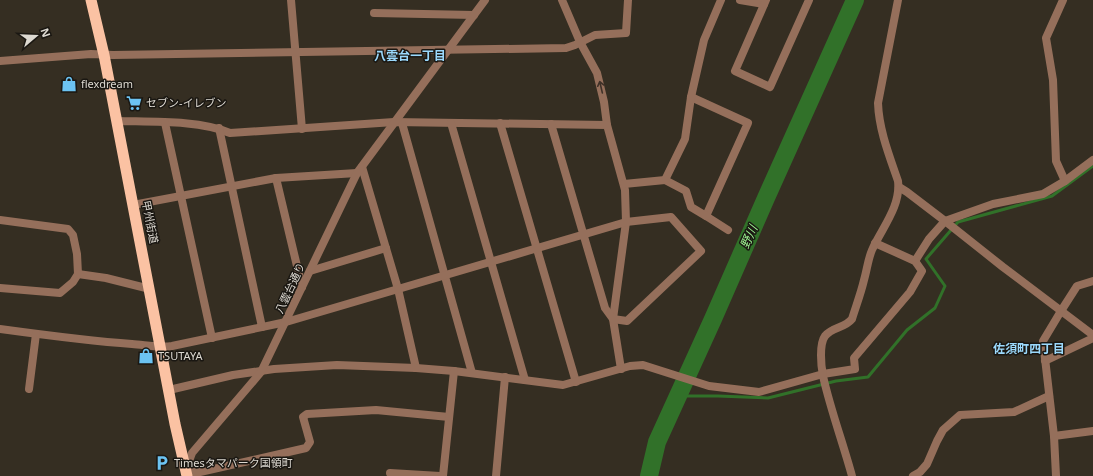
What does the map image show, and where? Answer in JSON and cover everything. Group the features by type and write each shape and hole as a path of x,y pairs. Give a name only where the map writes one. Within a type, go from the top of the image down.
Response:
{"highway":[{"name":"甲州街道","path":"91,0 104,55 181,449 190,473"}],"street":[{"path":"291,0 302,129"},
{"name":"八雲台通り","path":"190,473 192,453 261,372 360,170 398,122 448,49 485,0"},
{"path":"562,0 580,42 598,73 604,102 606,125 624,184 626,222 613,319 621,369"},
{"path":"0,60 90,54 566,48 594,35 626,33 628,0"},
{"path":"665,180 686,139 691,97 704,40 721,0"},
{"path":"740,0 765,2 735,71 770,87 809,0"},
{"path":"852,476 823,374 821,348 824,338 833,329 849,324 852,319 872,251 887,223 896,201 898,187 878,117 878,103 898,0"},
{"path":"1062,0 1046,38 1053,80 1056,161 1066,180"},
{"path":"374,14 474,14"},
{"path":"691,97 748,123 706,216"},
{"path":"117,121 212,126 230,133 398,122 606,125"},
{"path":"398,122 445,275 472,373"},
{"path":"165,123 212,338"},
{"path":"451,123 525,380"},
{"path":"500,123 576,382"},
{"path":"0,329 99,341 150,345 161,348 286,322 491,261 537,248 584,234 626,222 671,217 701,251 627,320 613,319 605,308 584,234 551,124"},
{"path":"219,128 262,327"},
{"path":"915,261 929,239 945,221 993,204 1043,194 1066,180 1093,160"},
{"path":"133,205 276,178 360,170 398,289 416,368"},
{"path":"276,178 302,287"},
{"path":"624,184 665,180 686,191 691,208 728,230"},
{"path":"898,187 907,192 945,221 1093,337 1045,361"},
{"path":"0,220 68,229 73,235 77,254 78,274 73,282 60,293 0,288"},
{"path":"169,390 233,375 274,369 337,365 454,370 563,385 636,365 643,365 705,385 759,392 823,374 855,369 854,358 910,292 922,271 915,261 875,243"},
{"path":"310,271 386,248"},
{"path":"78,274 106,278 150,289"},
{"path":"1056,476 1054,436 1043,341 1060,311 1078,286 1093,280"},
{"path":"29,389 36,334"},
{"path":"443,476 454,370"},
{"path":"496,476 505,377"},
{"path":"918,475 927,464 943,430 960,415 1014,412 1049,396"},
{"path":"190,473 306,448 310,442 303,417 308,414 376,410 449,417"},
{"path":"1054,436 1093,431"},
{"path":"390,473 440,476"}],"waterway":[{"name":"野川","path":"649,476 657,442 855,0"},
{"path":"678,396 768,398 836,381 868,377 907,330 935,308 945,286 926,259 958,222 1052,196 1093,166"}],"place":[{"name":"flexdream","path":"69,84"},
{"name":"セブン-イレブン","path":"134,103"},
{"name":"TSUTAYA","path":"146,356"},
{"name":"Timesタマパーク国領町","path":"162,463"}],"district":[{"name":"八雲台一丁目","path":"410,56"},
{"name":"佐須町四丁目","path":"1029,349"}]}
